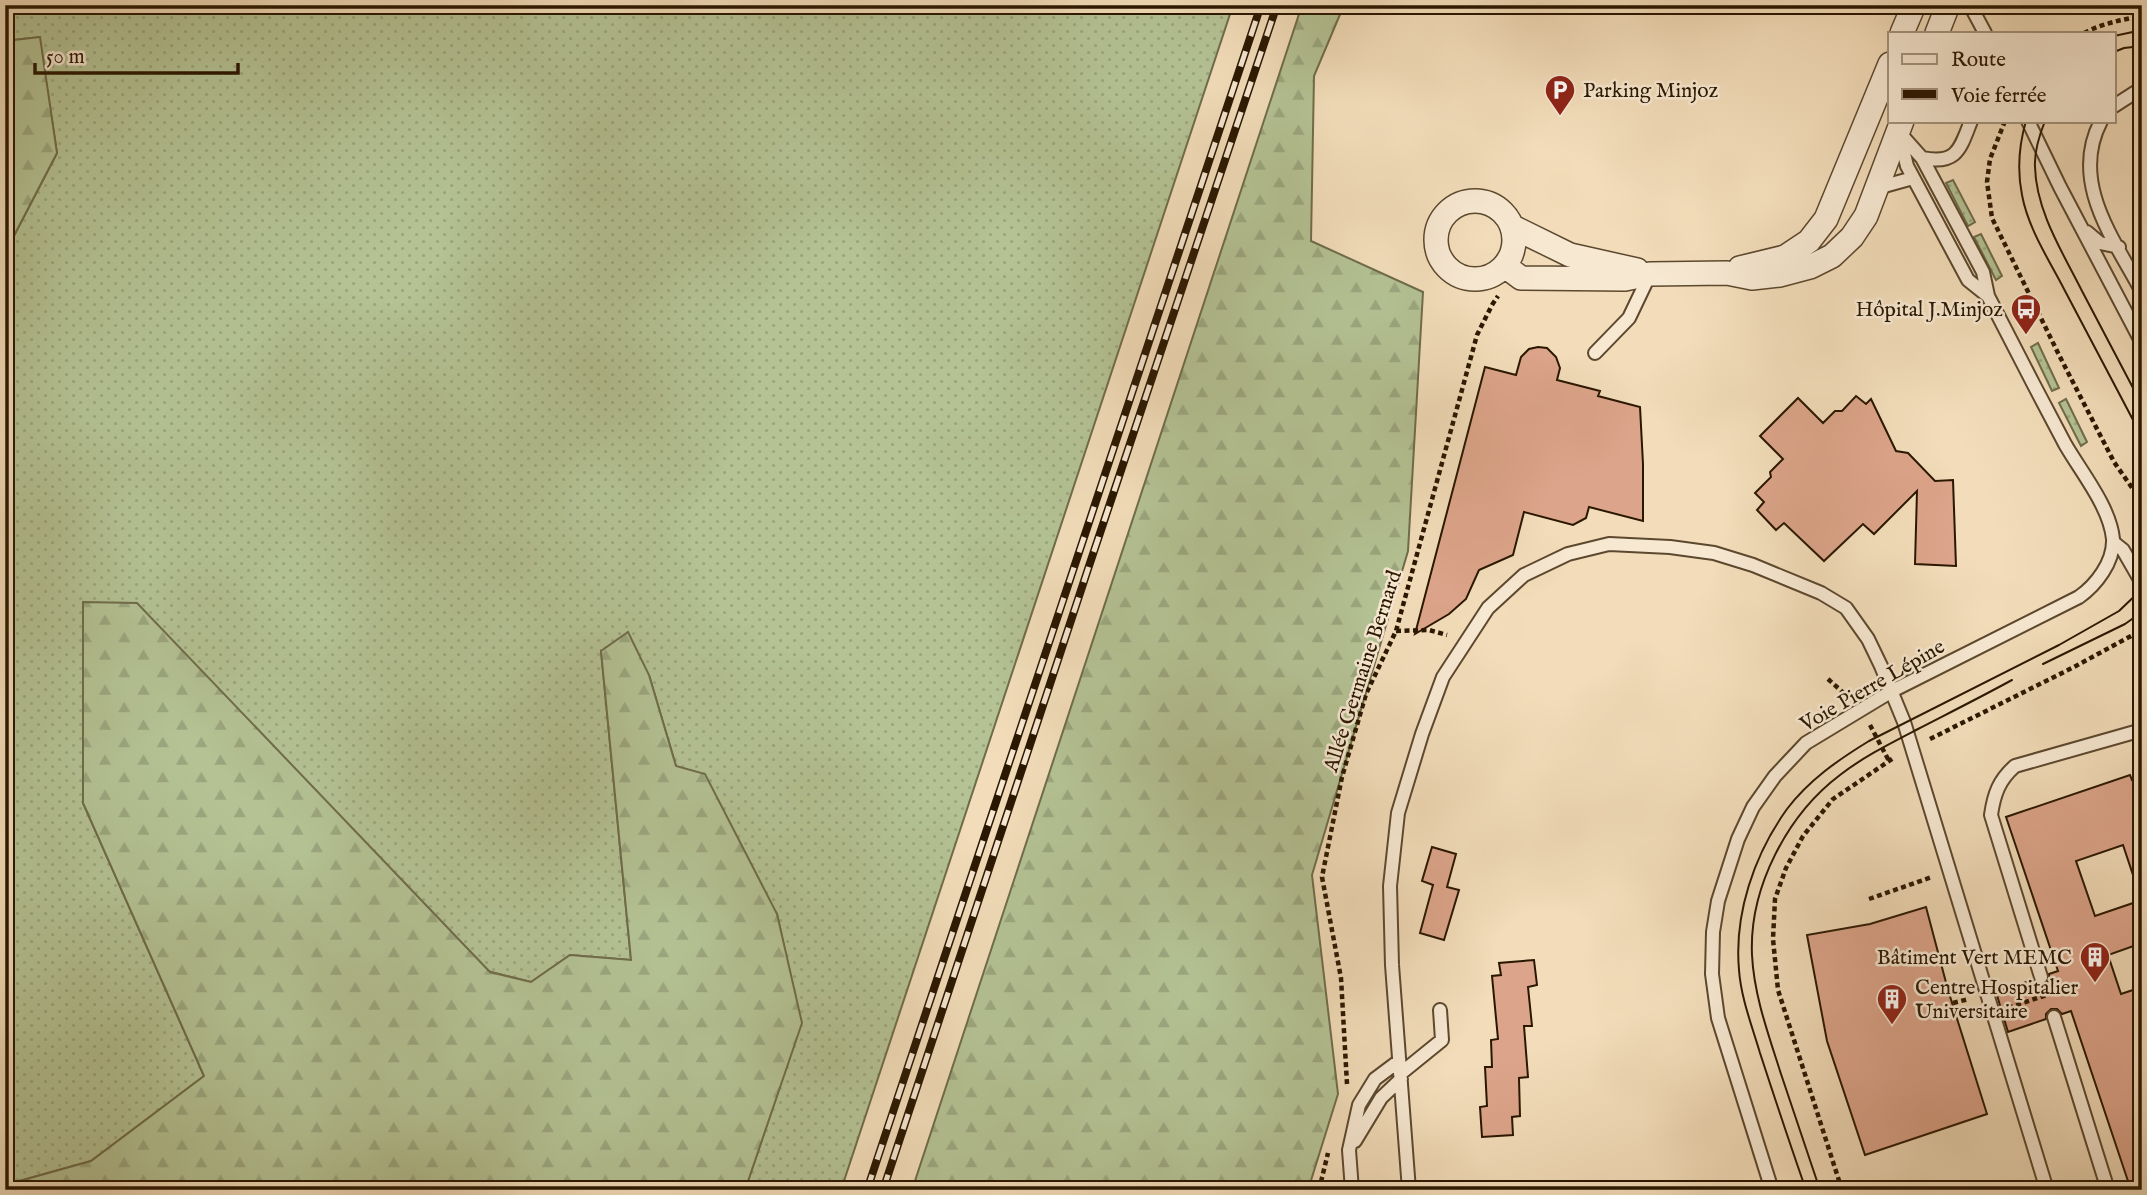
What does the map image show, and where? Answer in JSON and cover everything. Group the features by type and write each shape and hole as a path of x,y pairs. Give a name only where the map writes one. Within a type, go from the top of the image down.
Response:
{"street":[{"path":"1902,32 1914,5"},
{"path":"1937,32 1948,5"},
{"path":"1727,273 1746,265 1785,257 1809,241 1826,219 1888,69"},
{"path":"1879,91 1888,107"},
{"path":"1505,265 1521,278 1625,279 1650,274 1727,273 1752,278 1780,275 1810,267 1832,256 1852,237 1866,216 1896,122"},
{"path":"1474,200 1488,202 1499,208 1513,227 1512,254 1495,274 1483,278 1470,279 1447,268 1436,245 1436,232 1441,220 1449,209 1461,203 1474,200"},
{"path":"1513,227 1570,255 1650,274"}],"lane":[{"path":"1970,5 1984,32"},
{"path":"2116,105 2142,88"},
{"path":"1896,122 1907,166 1968,280 1988,296"},
{"path":"1897,122 1922,158 1983,272 1988,296 2098,499 2110,524 2113,542 2123,550 2142,583"},
{"path":"1922,158 1938,162 1950,158 1960,149 1971,122"},
{"path":"2028,122 2142,343"},
{"path":"2100,122 2093,137 2089,170 2092,188 2100,214 2142,292"},
{"path":"1877,188 1913,177"},
{"path":"2083,230 2100,243 2119,247"},
{"path":"1595,353 1629,318 1650,274"},
{"name":"Voie Pierre Lépine","path":"1772,1190 1718,1018 1712,974 1713,932 1718,901 1738,839 1753,807 1775,776 1807,743 1892,691 2079,597 2094,586 2110,556 2113,542"},
{"path":"1409,1190 1392,965 1390,886 1398,813 1422,734 1443,677 1488,608 1524,575 1568,554 1609,544 1670,547 1714,554 1753,565 1821,593 1846,608 1868,639 1904,722 2047,1190"},
{"path":"2042,977 1991,815 1994,794 2005,775 2015,766 2142,730"},
{"path":"1349,1150 1400,1072 1442,1040 1440,1010"},
{"path":"2054,1017 2108,1190"},
{"path":"1352,1190 1349,1150 1359,1105 1375,1079 1400,1072"}],"path":[{"path":"2086,32 2095,27 2142,16"},
{"path":"2005,122 1990,159 1987,182 1992,218 2114,462 2142,502"},
{"name":"Allée Germaine Bernard","path":"1344,1094 1348,1081 1341,978 1322,877 1342,776 1363,706 1396,631 1478,335 1498,296"},
{"path":"1396,631 1429,630 1466,641"},
{"path":"1920,745 2142,630"},
{"path":"1842,1190 1778,990 1773,939 1775,899 1786,867 1803,836 1833,799 1899,755"},
{"path":"1869,899 1950,871"},
{"path":"1992,1013 2070,987"},
{"path":"1953,1003 1974,998"},
{"path":"1319,1190 1331,1145"}],"green space":[{"path":"5,5 1233,5 841,1190 745,1190 801,1023 777,914 676,766 649,675 601,651 631,960 570,955 531,982 491,972 83,803 204,1076 91,1161 5,1185 5,253 57,153 39,37 5,41"},
{"path":"1302,5 1344,5 1314,76 1311,241 1423,292 1408,551 1312,875 1338,1094 1308,1190 912,1190"},
{"path":"40,37 57,153 5,253 5,41"},
{"path":"1953,180 1975,222 1968,226 1946,183"},
{"path":"1981,234 2002,276 1996,280 1974,237"},
{"path":"2038,343 2059,388 2052,391 2031,347"},
{"path":"2066,399 2087,442 2081,446 2059,403"},
{"path":"83,602 137,603 490,972 531,982 570,955 631,960 601,651 628,632 649,675 676,766 705,774 777,914 802,1023 745,1190 5,1190 5,1185 91,1161 204,1076 83,803"}],"building":[{"path":"1547,348 1556,357 1560,368 1557,380 1600,391 1598,396 1640,407 1643,521 1589,507 1586,518 1573,525 1524,512 1513,555 1479,570 1466,599 1449,614 1415,634 1485,367 1516,375 1521,357 1529,349"},
{"path":"1856,396 1866,404 1871,399 1896,451 1908,453 1935,481 1953,480 1956,566 1915,564 1917,491 1874,534 1863,524 1824,561 1784,523 1776,530 1757,510 1764,502 1755,493 1771,477 1770,472 1783,459 1760,436 1798,398 1823,423 1835,411 1842,411"},
{"name":"Bâtiment Vert MEMC","path":"2130,775 2132,780 2142,777 2142,890 2138,890 2123,845 2076,861 2095,916 2142,900 2142,943 2108,955 2121,994 2142,987 2142,1029 2134,1032 2142,1055 2142,1190 2131,1190 2071,1011 2062,1014 2057,1009 2051,1009 2046,1014 2046,1019 2008,1032 1996,992 2033,980 2038,985 2044,985 2049,980 2049,974 2058,971 2006,817"},
{"path":"1432,847 1456,854 1447,887 1459,890 1444,940 1420,933 1433,885 1422,881"},
{"name":"Centre Hospitalier Universitaire","path":"1926,907 1948,990 1987,1114 1865,1155 1827,1041 1807,935 1870,924"},
{"path":"1534,960 1537,985 1528,987 1532,1026 1524,1026 1528,1077 1519,1078 1520,1116 1512,1117 1513,1135 1482,1137 1480,1107 1487,1106 1485,1067 1492,1067 1491,1040 1498,1039 1492,976 1501,975 1499,963"}],"tram line":[{"path":"2116,36 2142,30"},
{"path":"2116,51 2142,46"},
{"path":"2026,122 2019,167 2020,186 2029,220 2142,437"},
{"path":"2045,122 2037,144 2035,161 2045,216 2142,405"},
{"path":"1806,1190 1750,1022 1739,970 1738,949 1743,907 1756,865 1775,827 1805,789 1857,748 2059,645 2119,611 2142,589"},
{"path":"2043,664 2125,624 2142,612"},
{"path":"1820,1190 1772,1045 1756,986 1752,955 1753,930 1765,879 1775,855 1803,811 1840,775 1888,745 2012,680"}],"railway":[{"path":"867,1190 1261,5"},
{"path":"883,1190 1277,5"}],"place":[{"name":"Parking Minjoz","path":"1560,117"},
{"name":"Hôpital J.Minjoz","path":"2026,336"},
{"name":"Bâtiment Vert MEMC","path":"2095,984"},
{"name":"Centre Hospitalier Universitaire","path":"1892,1026"}]}
